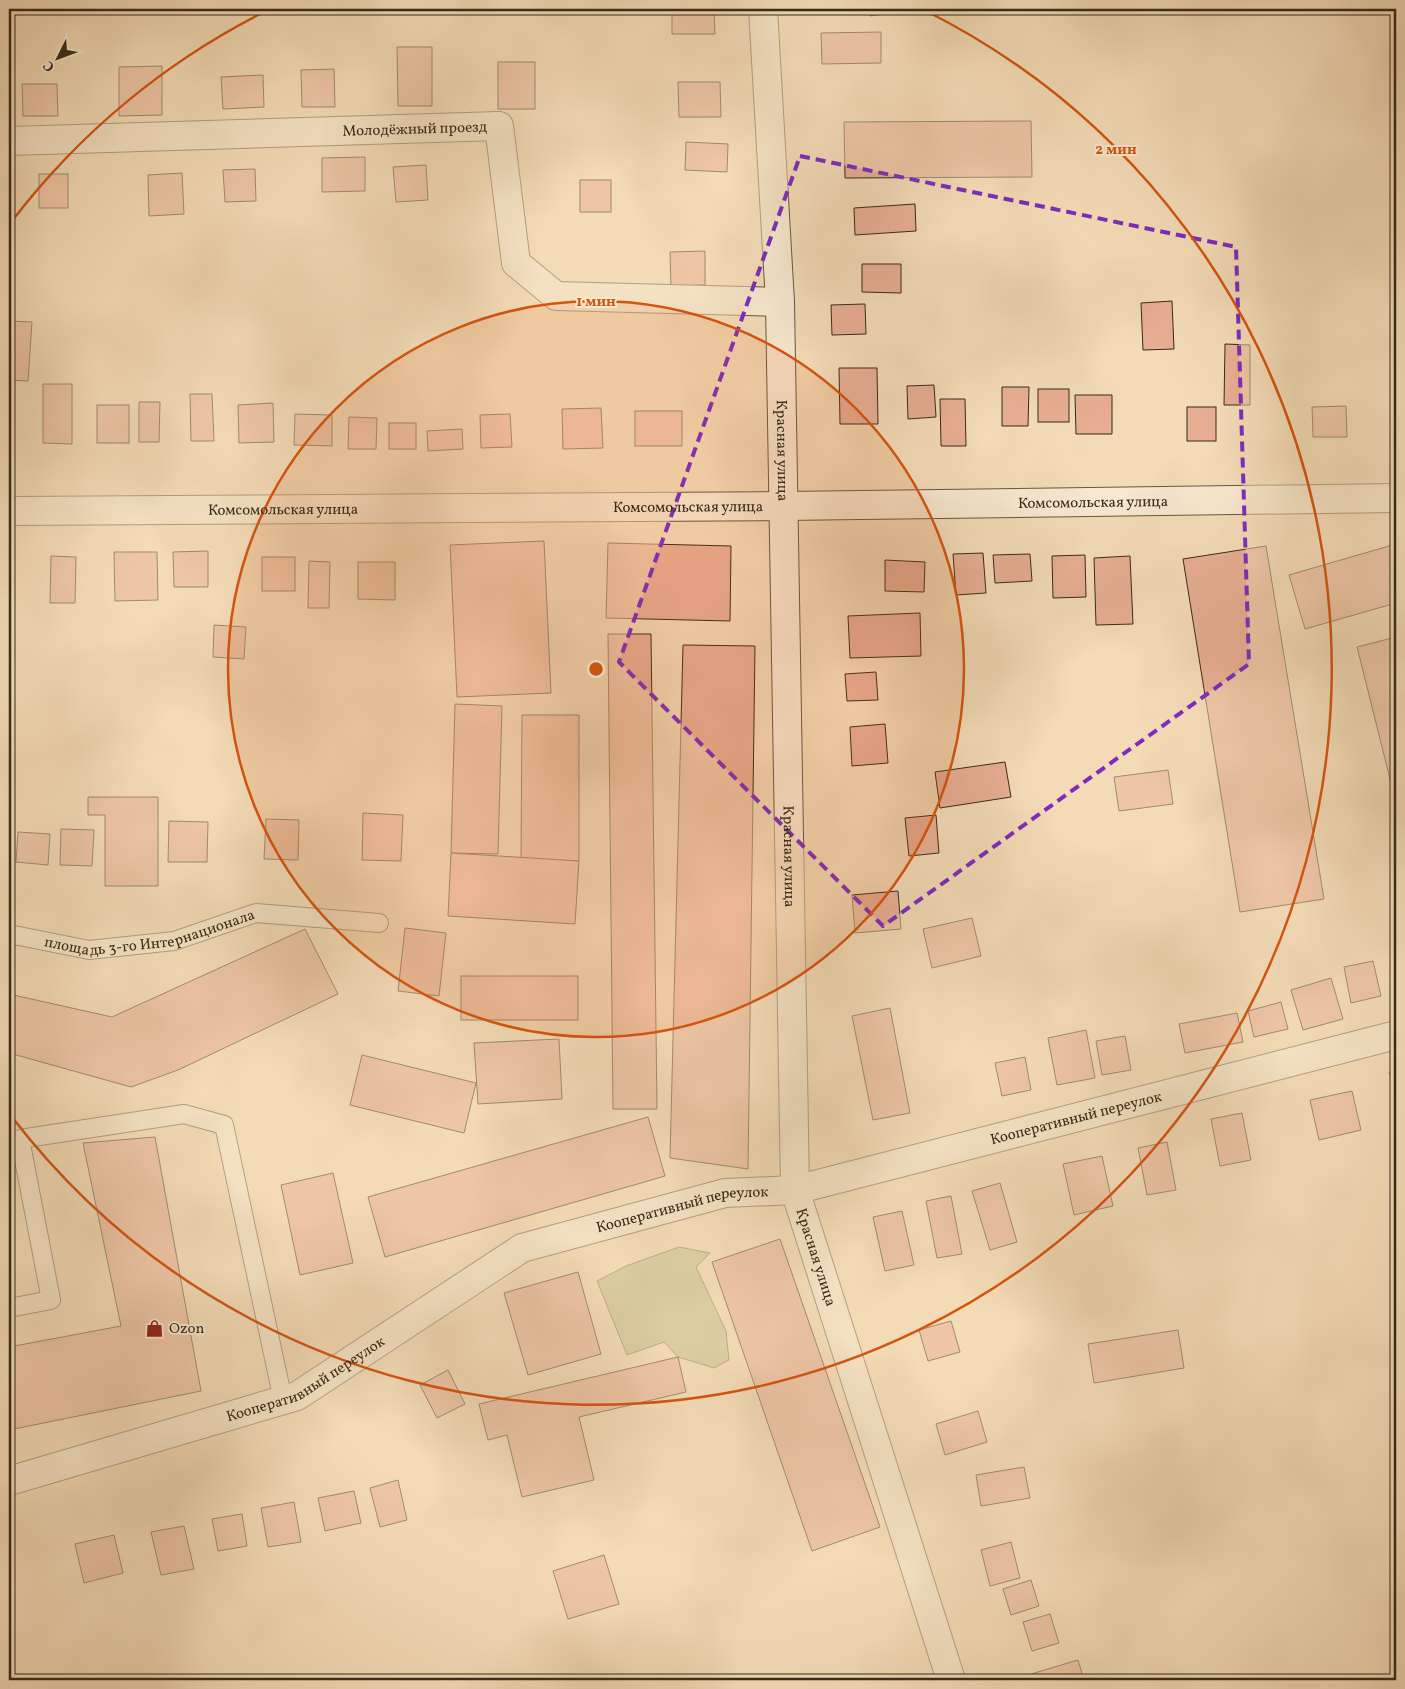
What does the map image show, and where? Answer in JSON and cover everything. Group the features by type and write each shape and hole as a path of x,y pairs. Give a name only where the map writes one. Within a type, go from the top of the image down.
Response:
{"street":[{"name":"Красная улица","path":"763,9 780,302 796,1190 951,1680"},
{"name":"Молодёжный проезд","path":"9,141 499,126 516,263 556,296 780,302"},
{"name":"Комсомольская улица","path":"9,511 784,506 1396,498"},
{"name":"Кооперативный переулок","path":"9,1481 297,1396 522,1248 724,1193 796,1190 1396,1035"}],"lane":[{"name":"площадь 3-го Интернационала","path":"9,934 89,950 174,941 256,913 379,923"},
{"path":"9,1308 51,1300 20,1139 184,1114 224,1125 283,1400"}],"highlighted area":[{"path":"800,156 1236,247 1249,664 883,926 619,662"}],"shaded area":[{"path":"679,1247 710,1253 696,1267 726,1331 729,1360 714,1368 678,1357 664,1342 627,1355 597,1281 626,1266"}],"building":[{"path":"672,9 714,9 715,34 672,34"},
{"path":"869,9 915,9 870,16"},
{"path":"881,32 881,63 822,64 821,33"},
{"path":"397,47 432,47 432,106 398,106"},
{"path":"498,62 535,62 535,109 498,109"},
{"path":"162,66 162,115 119,116 119,67"},
{"path":"334,69 335,107 302,107 301,70"},
{"path":"263,75 264,107 223,109 221,77"},
{"path":"678,82 720,82 721,117 679,117"},
{"path":"22,84 57,84 58,116 23,116"},
{"path":"1031,121 1032,177 845,178 844,122"},
{"path":"686,142 728,144 727,172 685,170"},
{"path":"365,157 365,191 322,192 322,158"},
{"path":"426,165 428,200 396,202 393,167"},
{"path":"255,169 256,201 225,202 223,170"},
{"path":"182,173 184,214 149,216 148,175"},
{"path":"39,174 68,174 68,208 39,208"},
{"path":"580,180 611,180 611,212 580,212"},
{"path":"915,204 916,231 855,235 854,208"},
{"path":"705,251 705,285 671,286 670,252"},
{"path":"862,264 901,264 901,293 862,292"},
{"path":"1172,301 1174,349 1143,350 1141,303"},
{"path":"865,304 866,334 832,335 831,305"},
{"path":"9,321 32,322 28,381 9,380"},
{"path":"1225,344 1250,345 1250,405 1224,405"},
{"path":"839,368 877,368 878,424 840,424"},
{"path":"43,384 72,384 72,444 43,443"},
{"path":"934,385 936,417 908,419 907,386"},
{"path":"1002,387 1029,387 1028,426 1002,426"},
{"path":"1038,389 1069,389 1069,422 1038,422"},
{"path":"190,394 212,394 214,441 191,441"},
{"path":"1075,395 1112,395 1112,434 1076,434"},
{"path":"940,399 965,399 966,446 941,446"},
{"path":"139,402 160,402 159,442 139,442"},
{"path":"273,403 274,442 239,443 238,405"},
{"path":"97,405 129,405 129,443 97,443"},
{"path":"1346,406 1347,437 1313,437 1312,407"},
{"path":"1187,407 1216,407 1216,441 1187,441"},
{"path":"601,408 603,448 563,449 562,409"},
{"path":"635,411 682,411 682,446 635,446"},
{"path":"295,414 332,415 332,446 294,445"},
{"path":"510,414 512,447 481,448 480,415"},
{"path":"349,417 377,418 376,449 348,449"},
{"path":"389,423 416,423 416,449 389,449"},
{"path":"462,429 463,449 428,451 427,431"},
{"path":"544,541 551,693 457,697 450,545"},
{"path":"608,543 731,546 730,621 606,618"},
{"path":"1396,544 1396,603 1305,629 1289,575"},
{"path":"1266,546 1324,899 1240,912 1183,559"},
{"path":"208,551 208,587 174,587 173,552"},
{"path":"114,552 157,552 158,600 115,601"},
{"path":"983,553 986,593 956,595 953,554"},
{"path":"1030,554 1032,581 995,583 993,555"},
{"path":"1085,555 1086,597 1053,598 1052,556"},
{"path":"51,556 76,557 75,603 50,603"},
{"path":"1130,556 1133,624 1096,625 1094,558"},
{"path":"262,557 295,557 295,591 262,591"},
{"path":"885,560 925,562 924,592 885,591"},
{"path":"309,561 330,562 329,608 308,608"},
{"path":"358,562 395,562 395,600 358,599"},
{"path":"920,613 921,656 850,658 848,616"},
{"path":"214,625 246,627 244,659 213,657"},
{"path":"608,634 651,634 657,1109 613,1109"},
{"path":"1396,637 1396,803 1357,647"},
{"path":"683,645 755,646 748,1169 670,1158"},
{"path":"876,672 878,700 847,701 845,674"},
{"path":"455,704 502,706 498,854 451,853"},
{"path":"522,715 579,715 579,861 521,860"},
{"path":"885,724 888,763 852,766 850,727"},
{"path":"1005,762 1011,797 940,808 935,772"},
{"path":"1168,770 1173,804 1119,811 1114,777"},
{"path":"88,797 158,797 158,886 105,886 105,815 88,815"},
{"path":"363,813 403,815 401,861 362,860"},
{"path":"936,815 939,853 909,856 905,818"},
{"path":"266,819 299,820 298,860 264,859"},
{"path":"169,821 208,822 207,862 168,862"},
{"path":"61,829 94,830 92,866 60,865"},
{"path":"18,832 50,834 48,865 16,862"},
{"path":"451,853 579,861 575,924 448,916"},
{"path":"898,891 901,929 855,933 852,895"},
{"path":"972,918 981,956 932,968 923,929"},
{"path":"405,928 446,933 439,996 398,991"},
{"path":"305,929 338,994 178,1070 131,1087 9,1053 9,994 112,1017"},
{"path":"1373,961 1381,996 1351,1003 1344,967"},
{"path":"461,976 578,976 578,1020 461,1020"},
{"path":"1331,978 1343,1019 1303,1030 1291,990"},
{"path":"1281,1002 1288,1029 1254,1037 1248,1011"},
{"path":"890,1008 910,1113 873,1120 852,1016"},
{"path":"1237,1013 1243,1042 1185,1053 1179,1024"},
{"path":"1086,1030 1095,1078 1057,1085 1048,1038"},
{"path":"1125,1036 1131,1070 1102,1075 1096,1041"},
{"path":"559,1039 562,1099 478,1104 474,1043"},
{"path":"362,1055 476,1083 464,1133 350,1105"},
{"path":"1025,1057 1031,1090 1002,1096 995,1063"},
{"path":"1396,1070 1396,1096 1389,1072"},
{"path":"1352,1091 1361,1130 1319,1140 1310,1100"},
{"path":"1242,1113 1251,1160 1220,1166 1211,1119"},
{"path":"648,1117 665,1176 385,1257 368,1197"},
{"path":"155,1137 201,1391 9,1430 9,1347 121,1326 83,1143"},
{"path":"1167,1142 1176,1190 1147,1195 1138,1148"},
{"path":"1102,1156 1113,1206 1074,1215 1063,1164"},
{"path":"333,1173 353,1263 300,1275 281,1185"},
{"path":"1000,1183 1017,1242 990,1250 972,1191"},
{"path":"951,1196 962,1254 937,1258 926,1201"},
{"path":"902,1211 914,1265 885,1271 873,1217"},
{"path":"780,1239 880,1527 812,1551 712,1262"},
{"path":"578,1272 601,1354 528,1375 504,1293"},
{"path":"951,1321 960,1352 928,1361 919,1330"},
{"path":"1178,1330 1184,1368 1094,1383 1088,1344"},
{"path":"678,1357 686,1392 579,1417 594,1480 522,1497 507,1435 488,1440 479,1404"},
{"path":"448,1370 465,1404 437,1418 420,1385"},
{"path":"978,1411 987,1442 945,1455 936,1424"},
{"path":"1024,1467 1030,1498 981,1506 976,1475"},
{"path":"398,1480 407,1520 380,1527 370,1488"},
{"path":"354,1491 361,1523 325,1531 318,1498"},
{"path":"294,1502 301,1542 268,1547 261,1508"},
{"path":"242,1514 247,1546 218,1551 212,1519"},
{"path":"184,1526 194,1569 161,1575 151,1532"},
{"path":"114,1535 123,1573 84,1583 75,1544"},
{"path":"1011,1542 1020,1578 990,1586 981,1550"},
{"path":"604,1555 619,1604 568,1619 553,1571"},
{"path":"1031,1580 1039,1606 1011,1615 1003,1589"},
{"path":"1050,1614 1059,1643 1032,1651 1023,1622"},
{"path":"1078,1660 1084,1680 1033,1680 1031,1674"}],"place":[{"name":"Ozon","path":"155,1328"}]}
